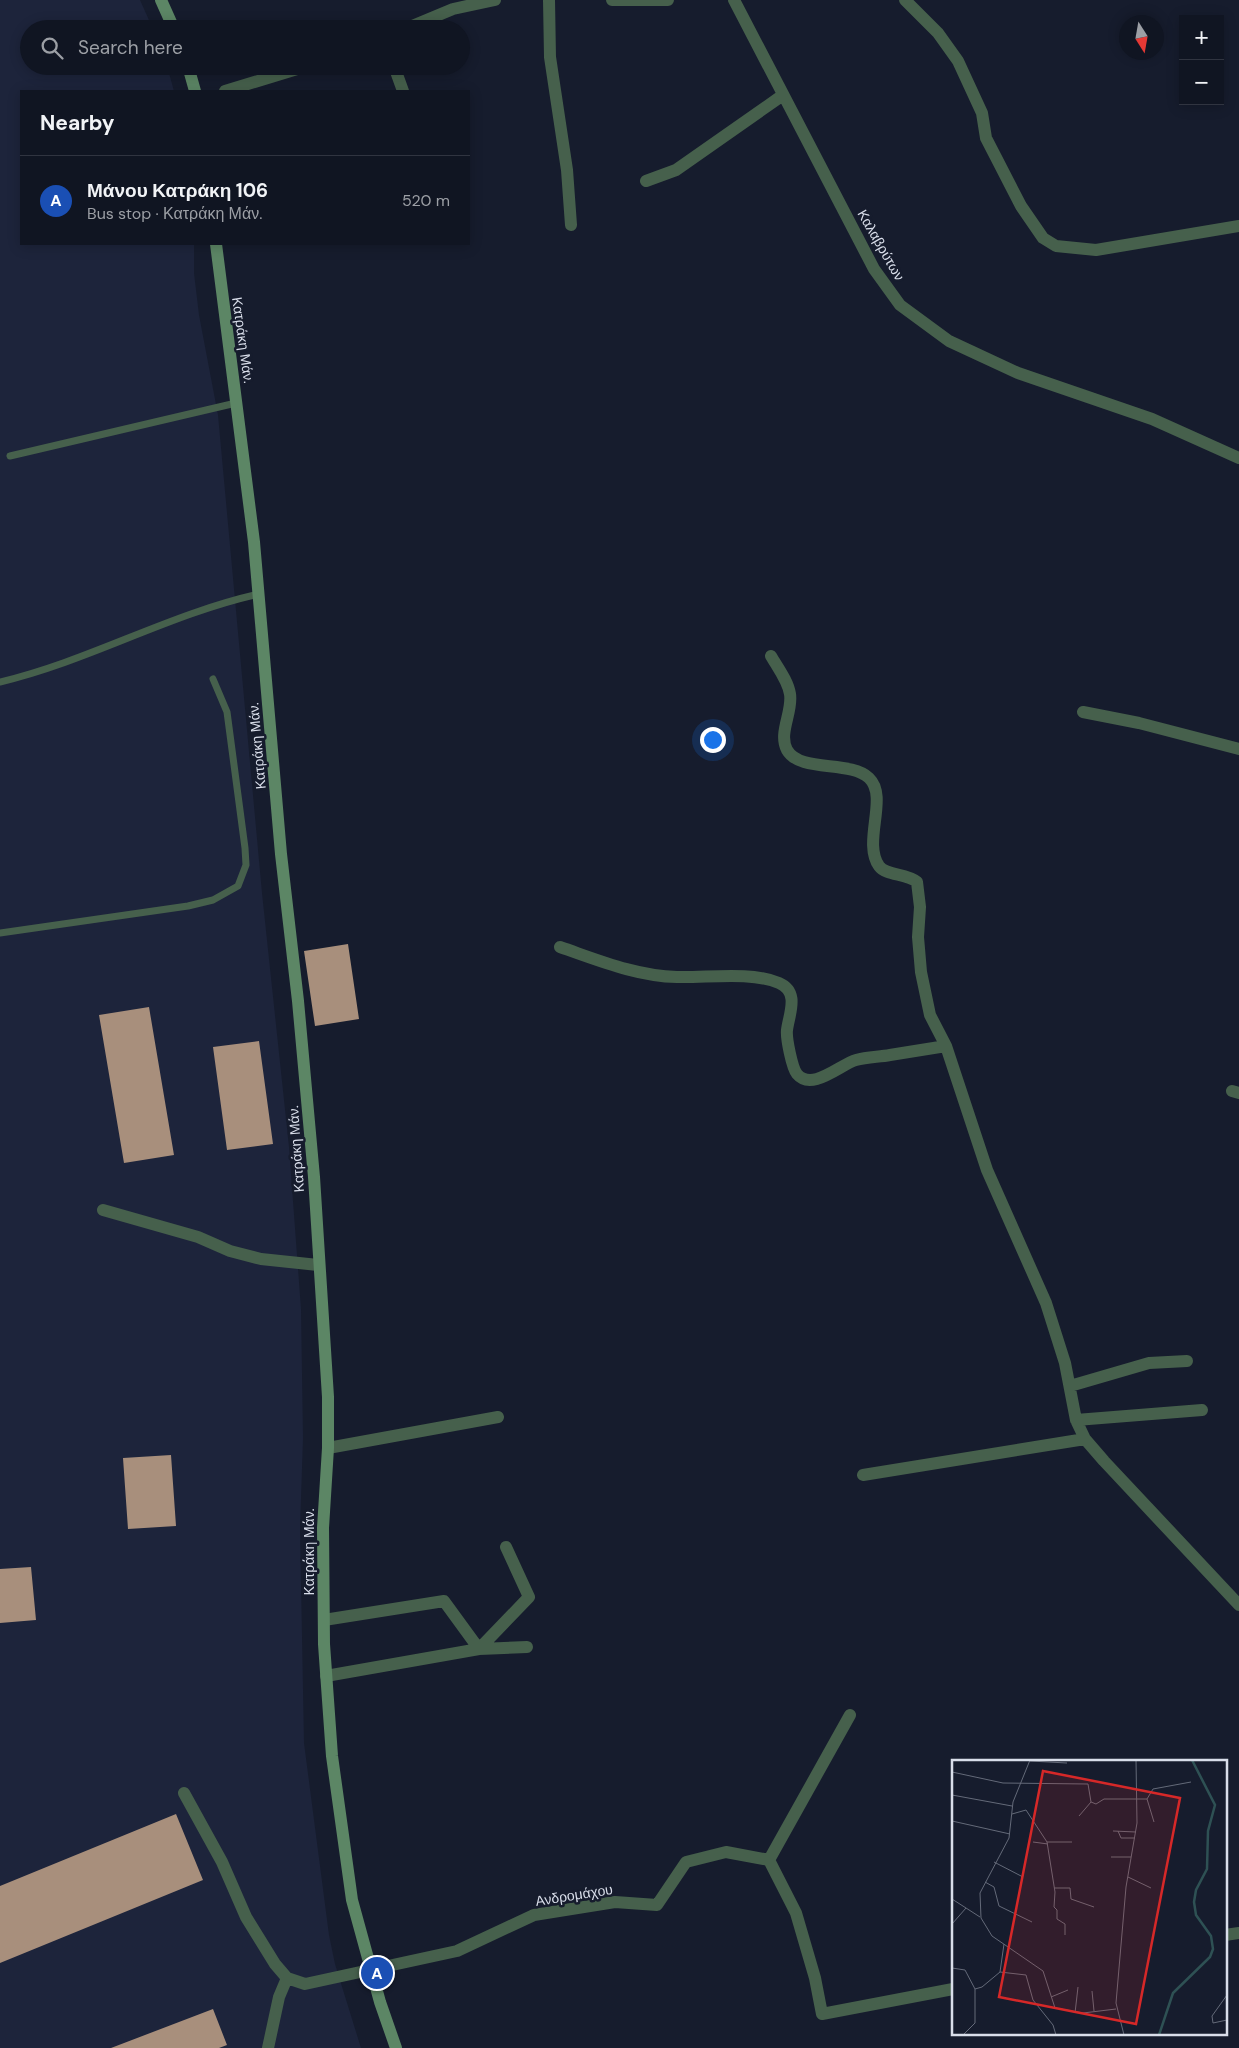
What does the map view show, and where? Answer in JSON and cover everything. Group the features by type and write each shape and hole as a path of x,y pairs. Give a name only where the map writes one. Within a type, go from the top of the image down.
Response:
{"street":[{"path":"161,0 170,20"},
{"path":"427,20 453,9 495,0"},
{"path":"549,0 550,56 567,170 571,225"},
{"path":"612,0 668,0"},
{"name":"Καλαβρύτων","path":"734,0 874,269 900,305 949,341 1018,374 1152,419 1239,458"},
{"path":"905,0 938,33 958,61 982,112 986,138 1020,206 1043,238 1056,246 1096,250 1239,226"},
{"path":"191,75 195,90"},
{"path":"228,90 277,75"},
{"path":"397,75 403,90"},
{"path":"646,181 676,170 783,95"},
{"name":"Κατράκη Μάν.","path":"216,245 259,594 281,854 307,1091 318,1265 324,1316 328,1448 322,1528 326,1676 332,1756 352,1900 396,2048"},
{"path":"771,656 790,692 790,704 784,733 784,742 788,751 798,760 836,766 865,775 874,785 876,812 872,845 875,857 883,870 909,876 916,882 920,907 918,937 921,972 930,1015 946,1046 986,1170 1046,1303 1070,1386 1076,1420 1085,1439 1239,1605"},
{"path":"1083,712 1139,723 1239,750"},
{"path":"560,947 646,974 677,977 742,977 781,983 789,991 793,1002 786,1032 790,1053 797,1074 804,1078 812,1080 827,1075 855,1060 946,1046"},
{"path":"103,1210 198,1237 230,1251 261,1259 318,1265"},
{"path":"1070,1386 1149,1363 1187,1361"},
{"path":"1076,1420 1202,1410"},
{"path":"328,1448 498,1417"},
{"path":"863,1476 1085,1439"},
{"path":"479,1649 528,1597 506,1547"},
{"path":"324,1620 444,1601 479,1649"},
{"path":"326,1676 479,1649 527,1647"},
{"path":"850,1715 769,1860 796,1913 815,1978 822,2014 952,1989"},
{"path":"184,1793 222,1862 246,1917 275,1964 287,1978 279,1997 268,2048"},
{"name":"Ανδρομάχου","path":"287,1978 304,1984 371,1968 457,1951 534,1915 615,1902 657,1905 686,1862 726,1852 769,1860"},
{"path":"1226,1935 1239,1933"}],"lane":[{"path":"10,456 236,403"},
{"path":"0,682 44,671 128,640 196,611 259,594"},
{"path":"0,933 188,906 213,900 238,886 246,864 245,848 227,712 213,679"}],"shaded area":[{"path":"0,0 140,0 149,20 20,20 20,75 170,75 174,90 20,90 20,245 194,245 194,273 199,315 218,415 262,893 289,1147 301,1309 303,1438 300,1529 304,1743 329,1935 335,1964 361,2048 0,2048"}],"building":[{"path":"348,944 359,1019 315,1026 304,951"},
{"path":"149,1007 174,1155 124,1163 99,1015"},
{"path":"259,1041 273,1144 227,1150 213,1047"},
{"path":"171,1455 176,1526 128,1529 123,1458"},
{"path":"31,1567 36,1620 0,1623 0,1569"},
{"path":"176,1814 203,1880 0,1963 0,1886"},
{"path":"213,2009 227,2045 219,2048 111,2048"}],"place":[{"name":"Μάνου Κατράκη 106","path":"377,1973"}]}
